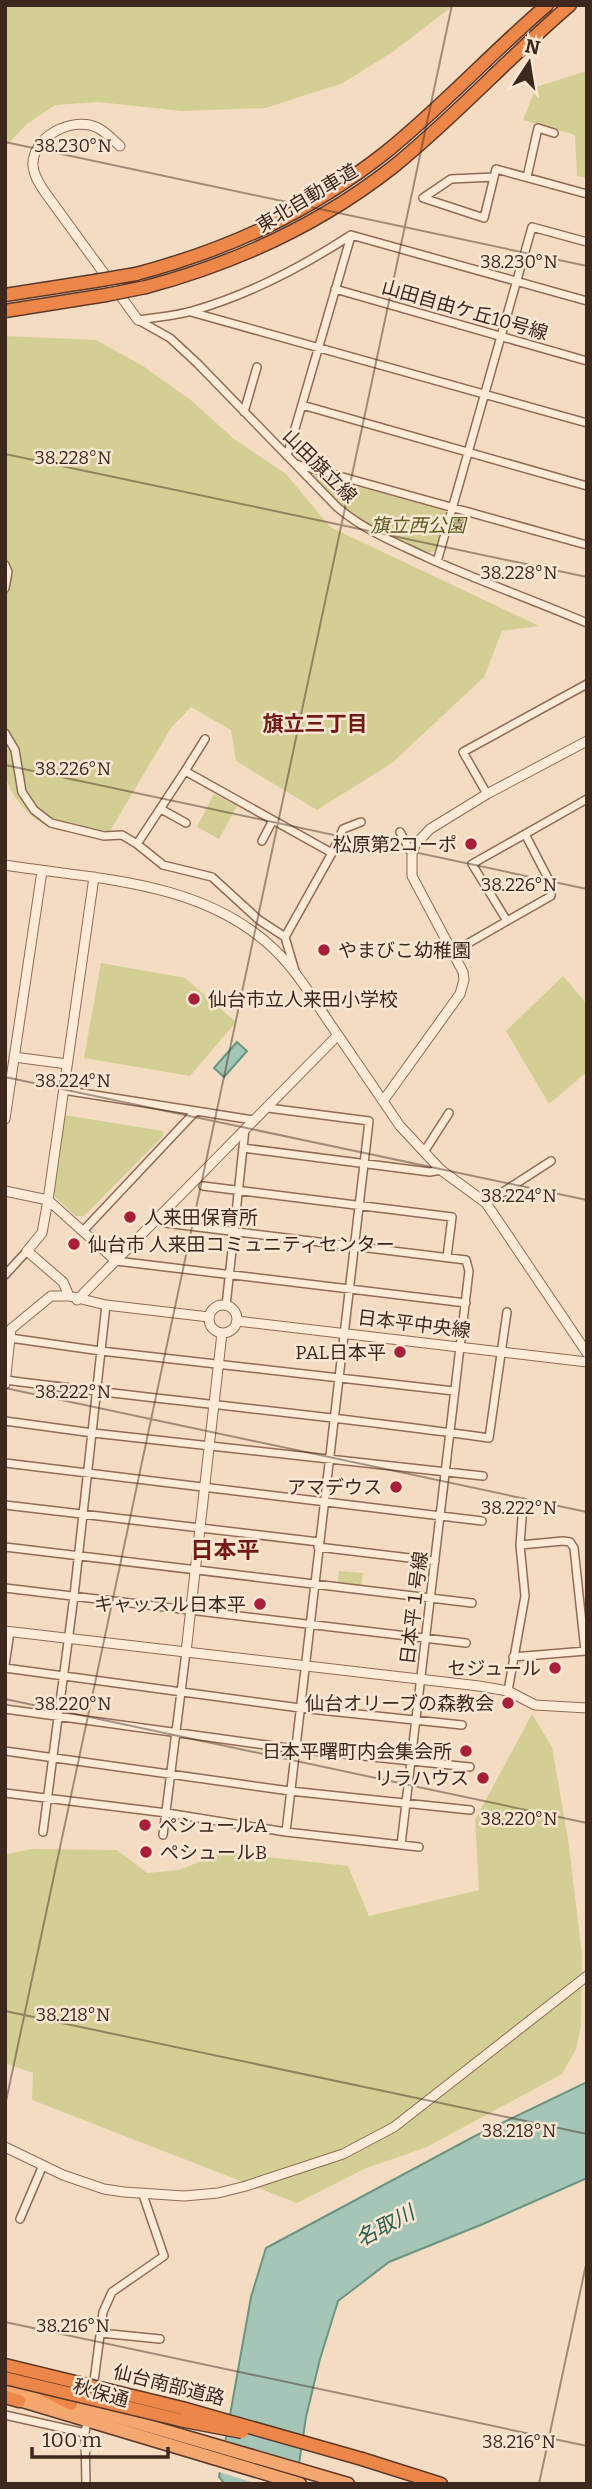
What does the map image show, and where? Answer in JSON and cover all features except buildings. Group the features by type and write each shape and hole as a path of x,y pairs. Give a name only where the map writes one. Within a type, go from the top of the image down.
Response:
{"highway":[{"name":"東北自動車道","path":"5,295 136,274 251,236 323,197 355,175 406,135 547,5"},
{"name":"東北自動車道","path":"5,311 146,287 213,268 295,232 351,198 422,142 570,5"},
{"path":"5,2365 71,2404"},
{"name":"仙台南部道路","path":"5,2365 182,2408 440,2484"},
{"name":"仙台南部道路","path":"5,2378 180,2420 362,2459"},
{"name":"秋保通","path":"5,2384 71,2404 88,2421"},
{"name":"秋保通","path":"5,2397 88,2421 180,2442 303,2478 348,2484"}],"street":[{"path":"120,146 99,129 80,124 64,126 47,137 36,152 33,163 35,176 44,191 138,320 191,312 279,276 312,260 351,235 587,301"},
{"path":"527,177 538,128 554,133"},
{"path":"494,177 452,178 423,198 484,218 496,169 587,194"},
{"path":"437,562 532,227 587,242"},
{"path":"287,456 351,235"},
{"name":"山田自由ケ丘10号線","path":"335,289 587,361"},
{"path":"191,312 587,423"},
{"name":"山田旗立線","path":"138,320 170,338 355,523 373,534 437,562 587,623"},
{"path":"244,412 257,367"},
{"path":"302,405 587,486"},
{"path":"295,464 587,545"},
{"path":"5,565 8,572 5,587"},
{"path":"487,794 463,752 587,684"},
{"path":"5,733 15,750 22,792 34,810 51,823 104,836 122,835 138,844 163,865 212,877 259,920 285,937 296,974"},
{"path":"138,844 205,739"},
{"path":"383,1101 460,994 464,980 453,952 412,876 412,854 422,835 487,794 587,741"},
{"path":"185,771 332,853"},
{"path":"507,921 472,864 587,799"},
{"path":"161,809 186,823"},
{"path":"262,841 273,821"},
{"path":"285,937 343,829 361,822"},
{"path":"400,832 412,854"},
{"path":"453,952 551,896 552,886 525,834"},
{"path":"5,865 149,886 191,897 256,933 296,974 400,1126 441,1170 486,1203 587,1353"},
{"path":"5,1119 42,871"},
{"path":"5,1275 41,1233 94,877"},
{"path":"73,1298 116,1261 338,1035"},
{"path":"14,1057 67,1065"},
{"path":"64,1090 253,1120"},
{"path":"268,1108 369,1121 286,1832"},
{"path":"83,1231 195,1112"},
{"path":"424,1152 449,1113"},
{"path":"226,1306 245,1128"},
{"path":"243,1148 430,1172 441,1170"},
{"path":"486,1203 551,1161"},
{"path":"165,1223 447,1257 452,1217 203,1186"},
{"path":"5,1191 48,1200 116,1261 466,1303"},
{"path":"27,1251 63,1282 73,1298"},
{"name":"日本平１号線","path":"401,1844 469,1271 466,1260 447,1257"},
{"path":"209,1317 106,1306 51,1296 11,1329 6,1382 335,1417 489,1438 508,1312"},
{"path":"43,1832 79,1556 106,1306"},
{"path":"209,1317 217,1307 226,1306 235,1313 237,1321 234,1329 222,1333"},
{"path":"209,1317 211,1326 222,1333"},
{"name":"日本平中央線","path":"237,1321 587,1362"},
{"path":"163,1835 183,1692 222,1333"},
{"path":"10,1338 101,1351 454,1391"},
{"path":"5,1421 483,1476"},
{"path":"5,1463 482,1521"},
{"path":"5,1504 435,1561"},
{"path":"508,1690 524,1596 520,1545 523,1505"},
{"path":"513,1657 586,1651 574,1548 570,1542 563,1541 520,1545"},
{"path":"5,1547 472,1603"},
{"path":"5,1588 466,1643"},
{"path":"462,1725 300,1708 5,1667 8,1632 508,1690 535,1705 587,1708"},
{"path":"5,1709 295,1749 470,1767"},
{"path":"5,1751 290,1791 470,1811"},
{"path":"5,1793 286,1832 419,1847"},
{"path":"5,2147 63,2175 104,2189 143,2195 184,2196 218,2193 246,2186 343,2154 394,2127 587,1976"},
{"path":"20,2219 43,2165"},
{"path":"86,2484 88,2421 103,2312 112,2291 164,2256 143,2195"},
{"path":"100,2333 160,2339"},
{"path":"5,2415 88,2421"}],"green space":[{"path":"5,5 454,5 394,51 343,83 266,108 182,111 98,102 55,105 27,124 5,147"},
{"path":"587,71 587,178 577,176 575,135 523,120 536,87"},
{"path":"5,336 96,340 143,366 192,401 234,439 286,474 330,527 539,626 502,631 484,677 392,763 317,810 236,761 231,730 191,707 171,728 110,831 64,832 42,823 16,799 5,777"},
{"name":"旗立西公園","path":"311,474 444,510 446,515 436,550 430,553 374,530 346,510"},
{"path":"214,794 237,806 219,839 197,827"},
{"path":"101,963 185,978 236,1022 190,1076 84,1058"},
{"path":"563,976 587,1004 587,1072 549,1104 506,1031"},
{"path":"64,1115 163,1131 163,1136 84,1216 76,1216 55,1197 53,1190"},
{"path":"339,1571 363,1573 361,1586 338,1584"},
{"path":"532,1714 552,1747 568,1839 582,1954 581,2026 576,2049 562,2074 427,2147 364,2169 297,2203 32,2100 33,2073 5,2063 5,1855 31,1849 117,1850 147,1873 179,1870 224,1852 348,1866 369,1916 479,1890 475,1820"}],"water":[{"path":"237,1042 247,1051 224,1077 214,1068"},
{"name":"名取川","path":"587,2082 587,2178 389,2262 338,2301 306,2417 296,2484 225,2484 219,2477 251,2297 266,2248 475,2136"}],"pier":[{"path":"222,2439 302,2464 299,2484 258,2484 216,2471"}],"place":[{"name":"松原第2コーポ","path":"471,844"},
{"name":"やまびこ幼稚園","path":"324,950"},
{"name":"仙台市立人来田小学校","path":"194,999"},
{"name":"人来田保育所","path":"130,1217"},
{"name":"仙台市 人来田コミュニティセンター","path":"74,1244"},
{"name":"PAL日本平","path":"400,1352"},
{"name":"アマデウス","path":"396,1487"},
{"name":"キャッスル日本平","path":"260,1604"},
{"name":"セジュール","path":"555,1668"},
{"name":"仙台オリーブの森教会","path":"508,1703"},
{"name":"日本平曙町内会集会所","path":"466,1751"},
{"name":"リラハウス","path":"483,1778"},
{"name":"ペシュールA","path":"145,1825"},
{"name":"ぺシュールB","path":"146,1852"}],"district":[{"name":"旗立三丁目","path":"315,724"},
{"name":"日本平","path":"225,1550"}]}
